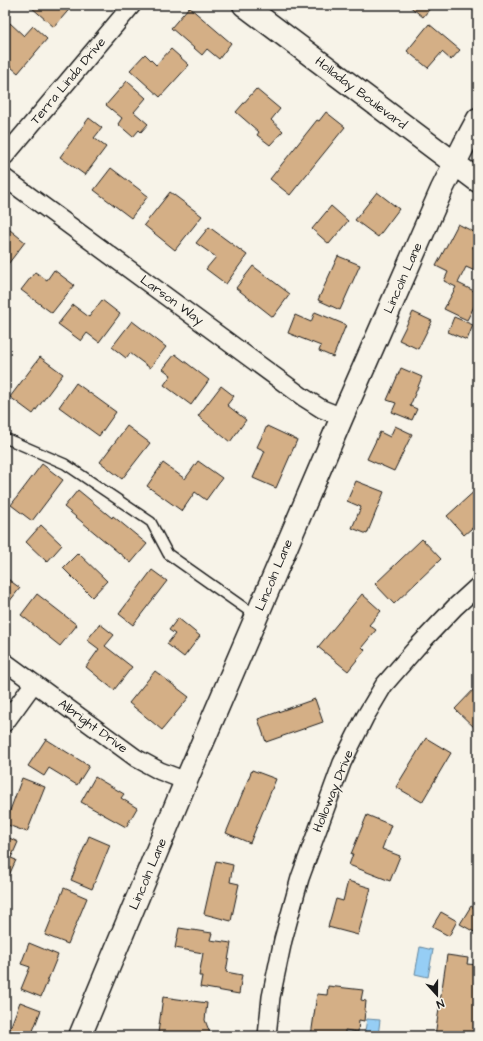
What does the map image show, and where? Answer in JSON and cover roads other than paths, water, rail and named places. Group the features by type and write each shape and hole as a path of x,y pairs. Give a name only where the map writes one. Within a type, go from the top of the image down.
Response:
{"street":[{"name":"Terra Linda Drive","path":"5,156 132,5"},
{"name":"Holladay Boulevard","path":"244,5 478,181"},
{"name":"Lincoln Lane","path":"80,1036 186,781 342,417 455,163 478,119"},
{"name":"Larson Way","path":"5,178 303,397 342,417"},
{"name":"Holloway Drive","path":"267,1036 272,997 279,962 300,878 342,763 365,717 384,685 417,647 455,607 478,586"},
{"name":"Albright Drive","path":"5,662 136,758 160,771 186,781"},
{"path":"5,723 34,683"}],"lane":[{"path":"5,438 65,464 151,522 168,554 256,616"}],"water":[{"path":"420,947 433,950 428,977 415,974"},
{"path":"367,1019 380,1020 378,1036 364,1036"}]}
